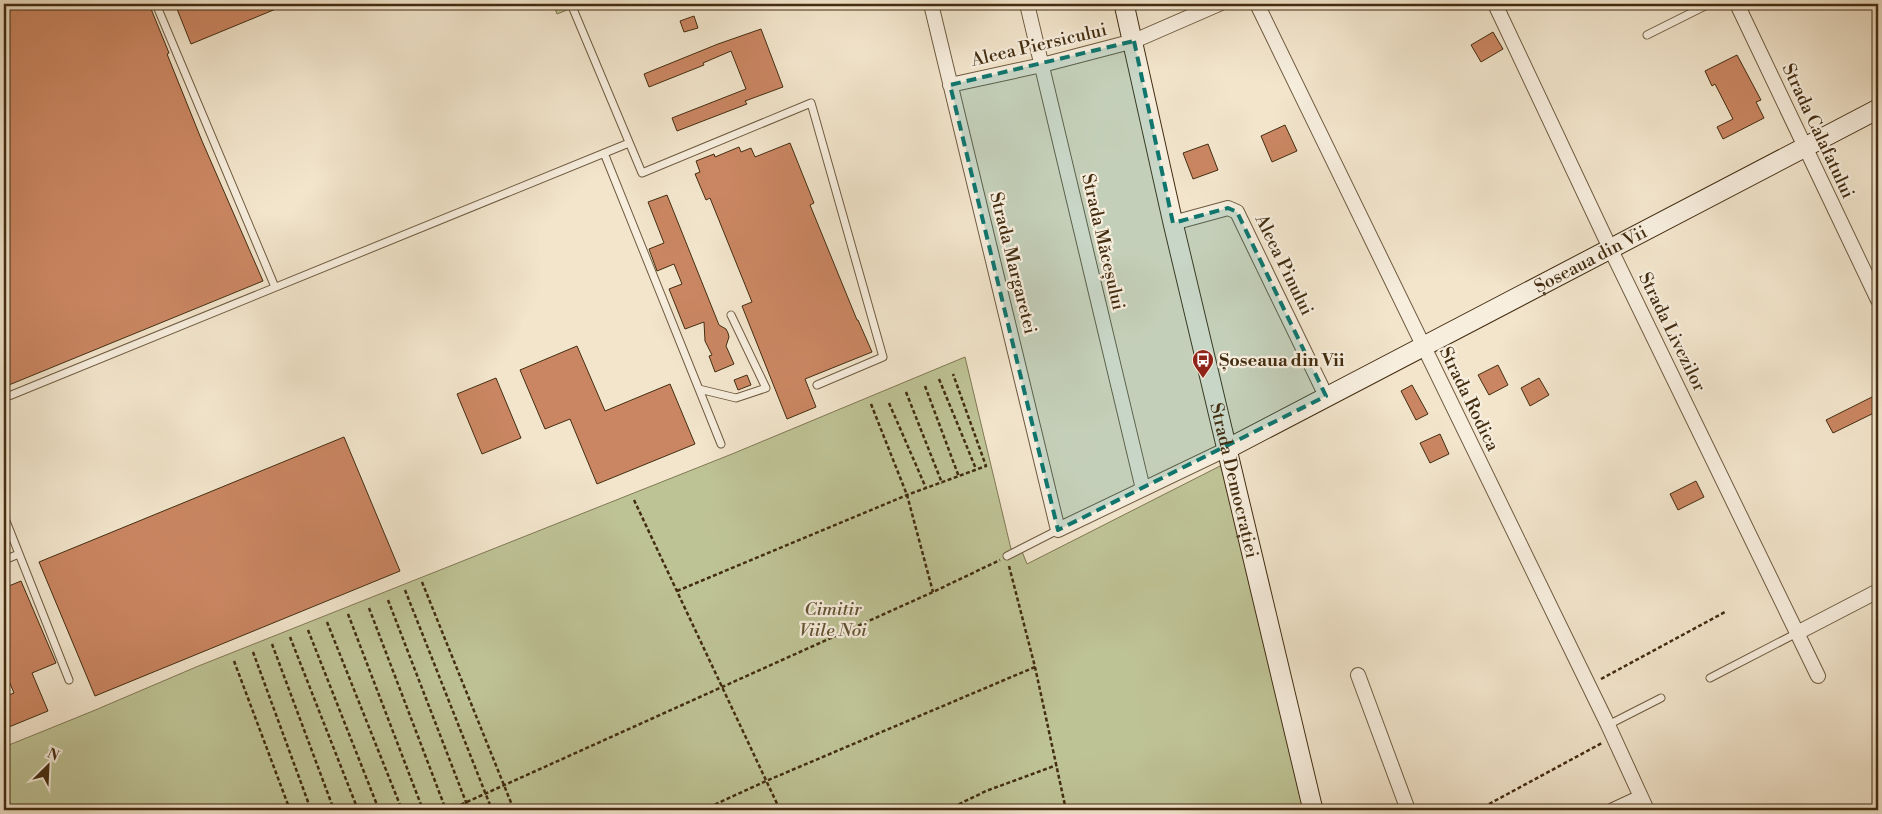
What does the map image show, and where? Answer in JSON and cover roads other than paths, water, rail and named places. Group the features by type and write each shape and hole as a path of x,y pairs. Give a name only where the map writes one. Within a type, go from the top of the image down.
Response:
{"street":[{"name":"Strada Margaretei","path":"931,4 1058,530"},
{"name":"Strada Măceșului","path":"1027,4 1143,489"},
{"name":"Strada Democrației","path":"1124,4 1134,41 1173,223 1313,810"},
{"name":"Aleea Piersicului","path":"950,84 1042,65 1134,41 1219,4"},
{"name":"Strada Rodica","path":"1257,4 1647,810"},
{"name":"Strada Livezilor","path":"1495,4 1610,248 1818,676"},
{"name":"Strada Calafatului","path":"1737,4 1878,300"},
{"name":"Șoseaua din Vii","path":"1058,530 1226,449 1878,109"},
{"name":"Aleea Pinului","path":"1173,223 1228,208 1237,212 1326,396"},
{"path":"1797,633 1878,591"},
{"path":"1358,675 1408,810"},
{"path":"1613,810 1641,797"}],"lane":[{"path":"156,4 275,286"},
{"path":"571,4 642,173 811,103 883,357 817,384"},
{"path":"1647,35 1709,4"},
{"path":"4,398 629,143"},
{"path":"604,154 721,444"},
{"path":"699,389 736,398 766,388 731,315"},
{"path":"4,516 69,680"},
{"name":"Șoseaua din Vii","path":"1007,556 1058,530"},
{"path":"4,560 19,554"},
{"path":"1710,678 1797,633"},
{"path":"1610,731 1661,698"}],"place":[{"name":"Șoseaua din Vii","path":"1203,379"}],"park label":[{"name":"Cimitir Viile Noi","path":"833,619"}]}
